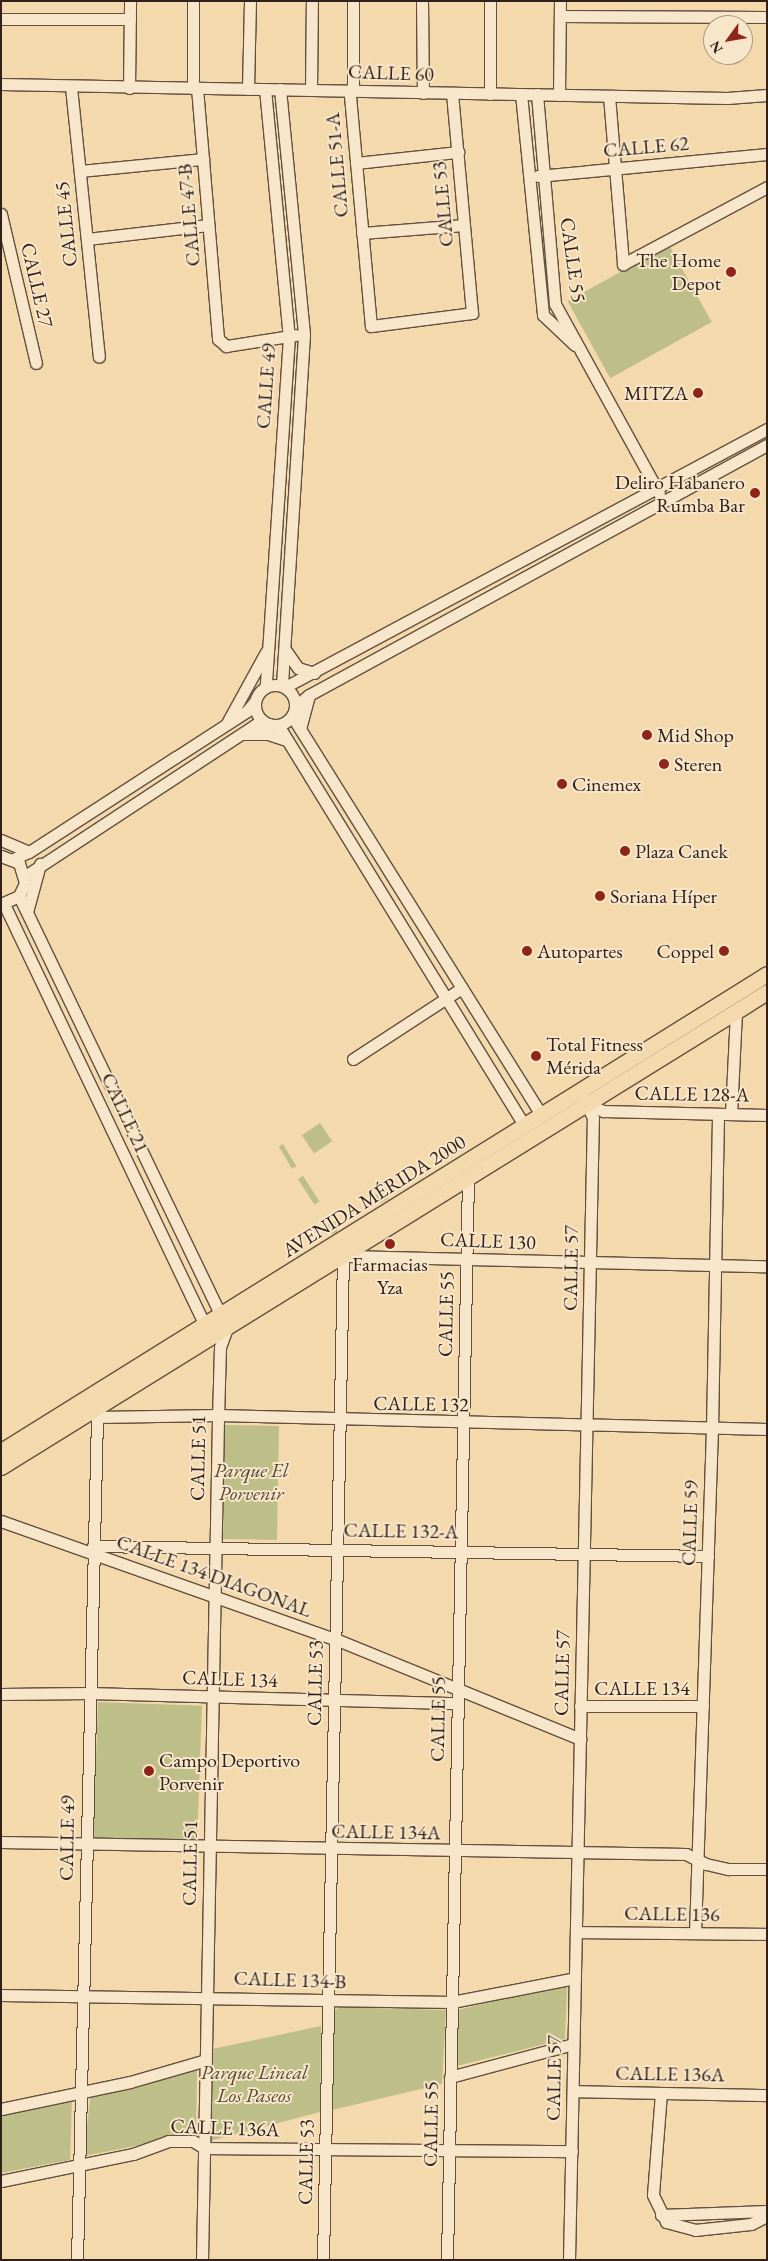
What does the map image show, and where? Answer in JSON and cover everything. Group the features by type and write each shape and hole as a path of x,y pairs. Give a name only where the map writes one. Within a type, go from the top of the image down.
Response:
{"main road":[{"name":"AVENIDA MÉRIDA 2000","path":"1,1467 92,1409 204,1324 468,1178 584,1097 767,974"},
{"name":"AVENIDA MÉRIDA 2000","path":"1,1451 92,1409 216,1343 227,1328 524,1125 541,1115 584,1097 767,992"}],"street":[{"path":"129,88 130,1"},
{"name":"CALLE 47-B","path":"193,1 195,88 218,339 226,346 289,336"},
{"path":"248,89 250,1"},
{"path":"311,90 312,1"},
{"name":"CALLE 51-A","path":"353,1 352,90 356,163 371,326"},
{"path":"422,1 423,92"},
{"path":"490,1 490,94"},
{"path":"558,95 560,1"},
{"path":"560,16 767,17"},
{"path":"1,19 130,19"},
{"name":"CALLE 60","path":"1,84 14,87 352,90 609,96 767,95"},
{"name":"CALLE 60","path":"1,93 14,87"},
{"name":"CALLE 45","path":"71,87 99,356"},
{"name":"CALLE 49","path":"265,89 289,336 266,686"},
{"name":"CALLE 49","path":"280,89 304,334 284,647 284,686"},
{"name":"CALLE 53","path":"371,326 472,313 452,93"},
{"name":"CALLE 55","path":"521,94 543,315 585,355"},
{"name":"CALLE 55","path":"537,94 556,304 585,355"},
{"path":"609,96 623,264 767,187"},
{"path":"356,163 458,152"},
{"name":"CALLE 62","path":"529,176 767,154"},
{"path":"80,171 203,159"},
{"path":"276,205 291,204"},
{"name":"CALLE 27","path":"1,214 5,244 36,363"},
{"path":"87,239 208,225"},
{"path":"362,233 464,225"},
{"path":"289,336 304,334"},
{"path":"585,355 663,501"},
{"path":"7,857 29,852 227,724 255,701 266,686 284,686 314,672 767,429"},
{"path":"4,909 19,896 25,876 40,864 255,725 273,724 294,712 309,695 767,445"},
{"path":"277,500 293,502"},
{"path":"465,591 473,605"},
{"path":"284,647 292,664 314,672"},
{"path":"227,724 268,648"},
{"path":"284,686 293,695 294,712 300,729 541,1115"},
{"path":"300,729 309,695"},
{"path":"255,701 256,713 273,724 287,740 524,1125"},
{"path":"242,734 268,734 287,740"},
{"path":"135,784 144,797"},
{"path":"1,840 29,852"},
{"path":"7,857 25,876"},
{"path":"27,912 40,864"},
{"name":"CALLE 21","path":"19,896 227,1328"},
{"name":"CALLE 21","path":"4,909 103,1110 204,1324 216,1343"},
{"path":"353,1059 462,988"},
{"path":"731,1114 736,1011"},
{"name":"CALLE 128-A","path":"584,1097 602,1111 767,1115"},
{"name":"CALLE 57","path":"569,2260 593,1118 584,1097"},
{"path":"103,1110 118,1103"},
{"name":"CALLE 59","path":"695,1933 712,1429 718,1114"},
{"name":"CALLE 55","path":"447,2260 468,1178"},
{"name":"CALLE 53","path":"323,2260 339,1421 339,1250"},
{"name":"CALLE 130","path":"339,1250 466,1259 767,1266"},
{"name":"CALLE 51","path":"202,2260 218,1415 216,1343"},
{"name":"CALLE 49","path":"77,2260 92,1549 92,1409"},
{"name":"CALLE 132","path":"92,1409 339,1421 767,1429"},
{"name":"CALLE 134 DIAGONAL","path":"1,1521 92,1549 334,1639 458,1687 580,1739"},
{"name":"CALLE 132-A","path":"92,1549 215,1547 708,1556"},
{"name":"CALLE 134","path":"1,1694 89,1693 458,1703"},
{"name":"CALLE 134","path":"580,1706 703,1706"},
{"name":"CALLE 134A","path":"1,1842 210,1848 686,1854 728,1869 767,1869"},
{"name":"CALLE 136","path":"576,1932 767,1934"},
{"name":"CALLE 134-B","path":"1,1995 452,2002 575,1978"},
{"path":"450,2077 574,2044"},
{"path":"1,2109 130,2082 206,2060"},
{"name":"CALLE 136A","path":"573,2091 767,2095"},
{"path":"661,2093 653,2195 661,2215 675,2227 695,2230 751,2224 767,2216"},
{"name":"CALLE 136A","path":"1,2182 133,2154 168,2141 193,2141 204,2148 449,2152 572,2151"},
{"path":"661,2215 767,2211"}],"green space":[{"path":"669,245 712,322 610,378 568,301"},
{"path":"320,1123 332,1141 314,1154 302,1135"},
{"path":"283,1144 296,1166 292,1169 279,1147"},
{"path":"303,1176 319,1201 314,1204 298,1179"},
{"path":"383,1190 389,1198 381,1203 368,1200"},
{"path":"340,1218 337,1232 332,1234 327,1225"},
{"name":"Parque El Porvenir","path":"225,1425 279,1426 277,1540 223,1539"},
{"name":"Campo Deportivo Porvenir","path":"98,1702 202,1706 197,1842 93,1838"},
{"path":"561,1984 567,1988 565,2039 453,2067 454,2011"},
{"name":"Parque Lineal Los Paseos","path":"340,2007 446,2010 442,2084 332,2110 335,2010"},
{"name":"Parque Lineal Los Paseos","path":"321,2026 320,2112 210,2141 207,2139 212,2049"},
{"name":"Parque Lineal Los Paseos","path":"197,2068 196,2134 84,2156 90,2098"},
{"path":"72,2099 70,2160 1,2173 1,2115"}],"place":[{"name":"The Home Depot","path":"731,272"},
{"name":"MITZA","path":"698,393"},
{"name":"Deliro Habanero Rumba Bar","path":"755,493"},
{"name":"Mid Shop","path":"647,735"},
{"name":"Steren","path":"664,764"},
{"name":"Cinemex","path":"562,784"},
{"name":"Plaza Canek","path":"625,851"},
{"name":"Soriana Híper","path":"600,896"},
{"name":"Autopartes","path":"527,951"},
{"name":"Coppel","path":"724,951"},
{"name":"Total Fitness Mérida","path":"536,1056"},
{"name":"Farmacias Yza","path":"390,1244"},
{"name":"Campo Deportivo Porvenir","path":"149,1771"}]}
